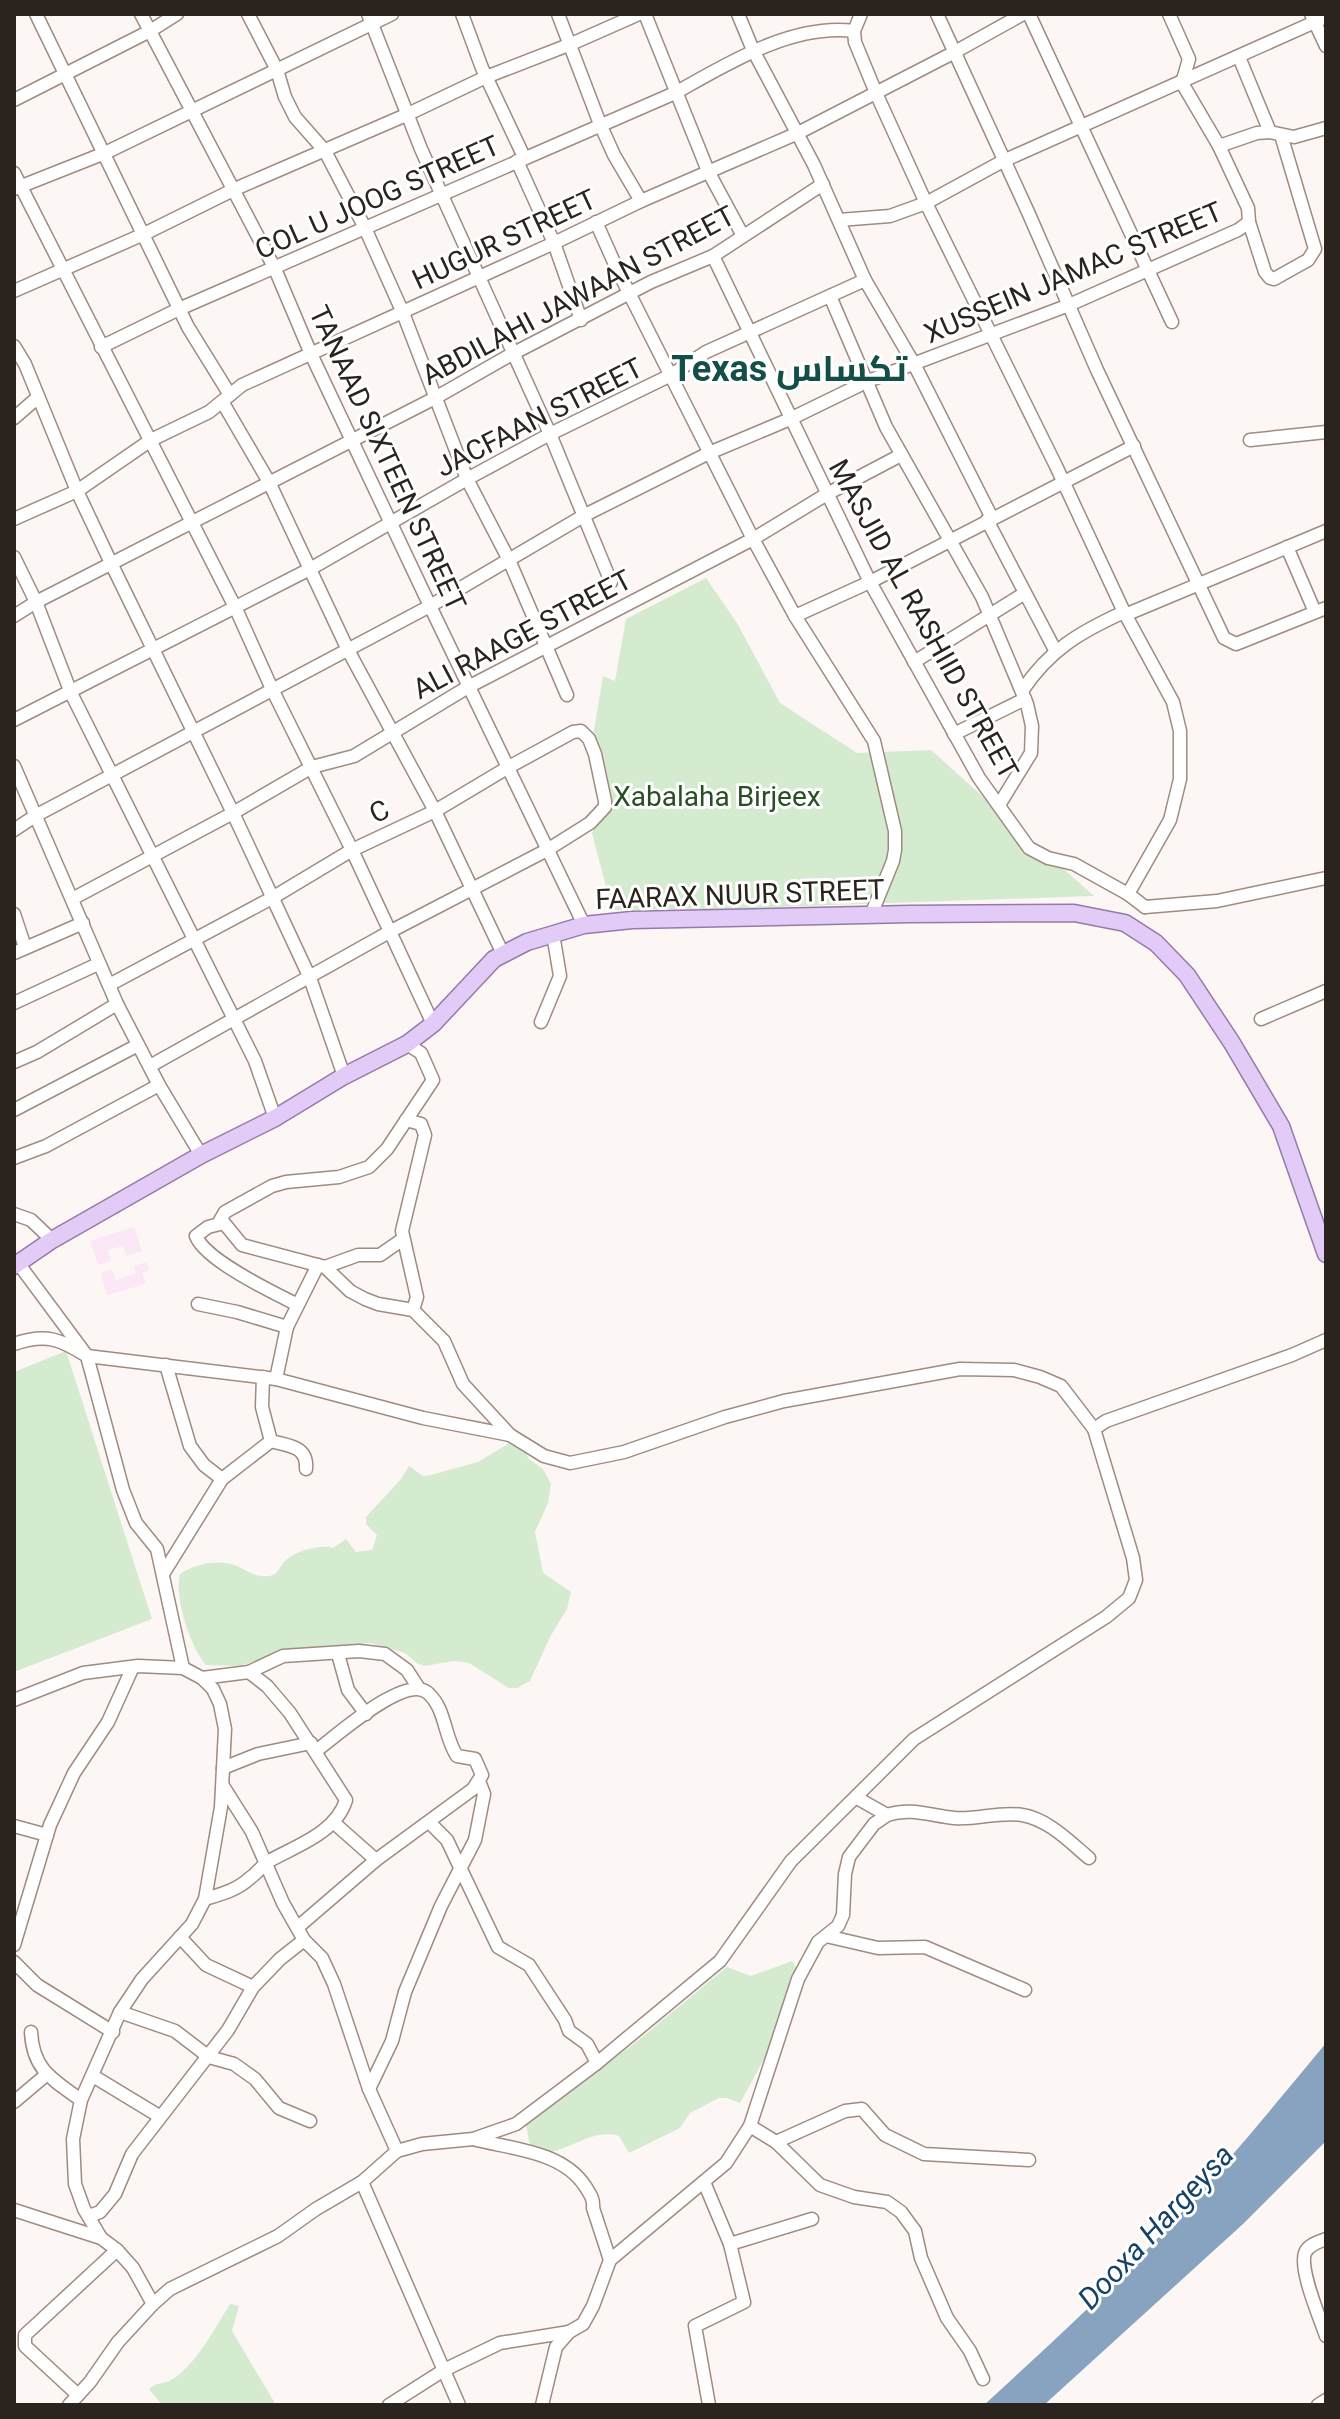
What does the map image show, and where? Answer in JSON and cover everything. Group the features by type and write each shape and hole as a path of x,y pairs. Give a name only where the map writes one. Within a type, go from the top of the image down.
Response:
{"main road":[{"name":"FAARAX NUUR STREET","path":"16,1265 52,1240 201,1155 275,1118 344,1076 407,1044 433,1024 494,959 527,942 584,925 632,920 1074,913 1125,923 1156,943 1187,975 1281,1126 1321,1224 1326,1254"}],"street":[{"path":"36,14 179,309 269,482 348,650 435,811 503,954"},
{"name":"TANAAD SIXTEEN STREET","path":"141,14 275,269 311,354 391,524 584,925"},
{"path":"14,100 65,76 177,14"},
{"path":"248,14 277,70 295,117 325,151 365,228 403,313 467,479 509,560 567,695"},
{"path":"17,188 105,153 277,70 370,18 392,14"},
{"path":"462,14 554,243 581,320"},
{"path":"558,14 600,124 641,201"},
{"path":"14,291 486,77 642,14 708,171 743,236"},
{"path":"738,14 753,50 823,184 865,280 914,364 1055,650"},
{"path":"937,14 1097,370 1224,638 1236,644 1320,610 1287,547"},
{"path":"1026,14 1172,322"},
{"name":"HUGUR STREET","path":"14,519 77,491 151,440 226,399 242,385 641,201 798,133 1026,14"},
{"path":"1169,14 1189,59 1182,83 1219,146 1248,208 1249,222 1265,272 1274,279 1312,256 1314,244 1275,134 1239,57"},
{"path":"370,18 406,115 550,434 611,582"},
{"path":"839,220 890,216 926,203 1003,161 1182,83 1317,18 1326,46"},
{"path":"856,21 855,42 926,203 1063,481 1124,613 1173,702 1180,731 1180,779 1170,820 1128,894"},
{"name":"COL U JOOG STREET","path":"101,347 179,309 675,93 753,50 856,21"},
{"path":"1219,146 1257,133 1294,137 1326,128"},
{"path":"14,173 17,188 63,269 236,609 433,1024"},
{"name":"ABDILAHI JAWAAN STREET","path":"14,616 111,563 193,524 351,439 435,398 512,354 629,294 713,256 823,184"},
{"path":"596,222 753,539 795,616 871,734 878,752 895,831 893,861 871,915"},
{"name":"XUSSEIN JAMAC STREET","path":"14,830 430,606 585,515 709,453 790,419 868,381 1069,305 1238,230 1249,222"},
{"name":"MASJID AL RASHIID STREET","path":"713,256 870,582 979,778 1029,848 1048,858 1074,864 1145,907"},
{"name":"JACFAAN STREET","path":"14,720 236,609 550,434 671,375 706,352 865,280"},
{"path":"830,296 886,427 982,597 1024,695 1032,726 1031,753 999,805"},
{"path":"14,346 25,364 77,491 310,978 344,1076"},
{"path":"14,418 37,398"},
{"path":"1250,440 1326,432"},
{"path":"795,616 870,582 1134,446"},
{"name":"ALI RAAGE STREET","path":"72,899 312,767 354,756 468,687 753,539 827,494 901,455"},
{"path":"954,734 1024,695 1055,650 1092,626 1326,531"},
{"path":"14,557 36,602 71,693 255,1061 275,1118"},
{"path":"914,662 1025,593"},
{"name":"C","path":"109,985 193,937 272,898 352,850 435,811 507,768 573,732 581,731 589,739 598,767 605,807 590,823 547,850"},
{"path":"15,772 117,1004 159,1085 201,1155"},
{"path":"150,1066 391,931 547,850"},
{"path":"1125,923 1145,907 1217,901 1326,878"},
{"path":"14,914 19,950 83,923"},
{"path":"541,1022 560,976 553,934"},
{"path":"14,1003 98,964"},
{"path":"1261,1019 1326,991"},
{"path":"14,1062 37,1052 117,1004"},
{"path":"218,1224 225,1212 272,1186 339,1177 369,1167 387,1149 433,1080 421,1053 407,1044"},
{"path":"14,1110 138,1045"},
{"path":"14,1158 46,1146 159,1085"},
{"path":"406,1120 421,1124 425,1135 402,1231 417,1297 413,1310"},
{"path":"14,1214 31,1220 52,1240"},
{"path":"117,2250 25,2335 25,2346 73,2400 118,2342 170,2289 278,2236 362,2182 397,2151 422,2144 473,2139 516,2124 597,2063 720,1961 791,1861 914,1739 1106,1617 1129,1598 1136,1580 1133,1558 1094,1429 1061,1386 1040,1377 1014,1370 960,1369 784,1401 725,1417 624,1452 570,1463 544,1456 510,1435 463,1384 444,1341 413,1310 365,1299 350,1291 322,1266 242,1245 224,1223 196,1236 227,1266 296,1304"},
{"path":"271,1441 262,1407 296,1304 322,1266 358,1255 380,1255 403,1239"},
{"path":"16,1265 87,1356 123,1490 136,1523 157,1549 183,1668"},
{"path":"198,1304 287,1327"},
{"path":"14,1344 41,1338 62,1340 87,1356 270,1378 423,1418 510,1435"},
{"path":"1094,1429 1106,1421 1326,1340"},
{"path":"166,1365 190,1446 204,1465 222,1479"},
{"path":"163,1574 222,1479 271,1441"},
{"path":"271,1441 302,1450 306,1455 306,1469"},
{"path":"202,1678 249,1672 283,1656 359,1651 385,1654 407,1670 418,1687 429,1694 439,1709 450,1746 457,1756 475,1759 481,1767 479,1781 473,1789 376,1860 298,1927"},
{"path":"338,1654 348,1690 366,1714"},
{"path":"14,1700 83,1673 138,1666 183,1668 202,1678 213,1689 225,1729 223,1786 205,1899 192,1924 142,1979 120,2012 81,2100 73,2139 75,2184 101,2238"},
{"path":"14,1945 47,1835 74,1773 108,1722 132,1669"},
{"path":"205,1899 232,1891 266,1863 300,1846 333,1822 346,1800 314,1747 267,1686 249,1672"},
{"path":"223,1768 258,1754 314,1747 389,1697 418,1687"},
{"path":"369,2089 392,2041 405,1992 441,1906 475,1840 483,1802 483,1785 479,1781"},
{"path":"223,1786 252,1832 283,1903 304,1940 322,1958 334,1984 369,2089 397,2151"},
{"path":"857,1798 887,1815"},
{"path":"542,2405 556,2347 569,2332 583,2324 610,2260 726,2163 750,2126 798,1979 818,1942 838,1926 843,1915 849,1857 874,1824 898,1812 926,1812 965,1819 1023,1815 1047,1824 1089,1858"},
{"path":"333,1822 376,1860"},
{"path":"429,1822 447,1840 498,1947 529,1965 569,2031 587,2044 597,2063"},
{"path":"14,1826 47,1835"},
{"path":"826,1936 878,1948 925,1947 1025,1990"},
{"path":"180,1937 206,1965 253,1987"},
{"path":"89,2216 100,2212 115,2194 132,2154 159,2116 209,2057 253,1987 304,1940"},
{"path":"14,1962 37,1985 113,2032"},
{"path":"120,2012 175,2031 209,2057 234,2064 255,2079 279,2108 310,2121"},
{"path":"31,2032 33,2055 46,2075 81,2100"},
{"path":"14,2102 46,2075"},
{"path":"93,2076 159,2116"},
{"path":"776,2142 845,2111 862,2109 885,2135 924,2154 1029,2160"},
{"path":"750,2126 776,2142 820,2185 854,2197 887,2202 901,2212 915,2231 921,2258 947,2318 970,2351 983,2379"},
{"path":"473,2139 560,2161 575,2172 594,2200 593,2208 610,2260"},
{"path":"362,2182 459,2405"},
{"path":"704,2182 730,2244 744,2302 695,2326 709,2405"},
{"path":"14,2210 101,2238 133,2268 153,2304"},
{"path":"730,2244 812,2219"},
{"path":"1326,2239 1310,2246 1304,2255 1304,2269 1326,2336"},
{"path":"14,2326 25,2335"},
{"path":"389,2405 444,2370 500,2343 569,2332"},
{"path":"1318,2405 1326,2400"}],"shaded area":[{"path":"134,1227 142,1251 127,1256 123,1246 108,1250 111,1261 98,1265 90,1241"},
{"path":"146,1262 149,1270 142,1273 146,1284 107,1295 100,1273 112,1269 116,1280 136,1273 134,1266"}],"green space":[{"name":"Xabalaha Birjeex","path":"706,578 737,623 780,703 857,753 931,750 1094,896 612,910 592,833 605,807 593,736 603,676 615,681 626,619"},
{"path":"66,1351 152,1619 14,1672 14,1372"},
{"path":"513,1441 522,1444 529,1459 543,1469 551,1484 548,1503 535,1532 543,1573 571,1592 567,1609 530,1681 517,1688 509,1688 469,1663 454,1661 424,1666 405,1653 370,1643 288,1651 237,1666 206,1665 200,1657 181,1608 180,1574 199,1565 221,1562 259,1576 269,1576 275,1574 286,1560 302,1551 333,1548 346,1539 356,1552 372,1550 377,1535 366,1524 366,1517 409,1466 423,1476 431,1475 478,1462"},
{"path":"792,1961 797,1969 770,2048 740,2103 719,2098 690,2113 680,2128 629,2153 619,2136 608,2134 551,2152 541,2153 532,2147 526,2125 530,2118 631,2046 727,1967 751,1976"},
{"path":"230,2304 239,2306 232,2331 276,2405 162,2405 149,2389 171,2380 188,2366"}],"water":[{"path":"1326,2043 1326,2141 1243,2224 1044,2405 984,2405 1150,2247 1231,2157"}],"district":[{"name":"Texas تكساس","path":"789,368"}],"water label":[{"name":"Dooxa Hargeysa","path":"1156,2227"}]}
